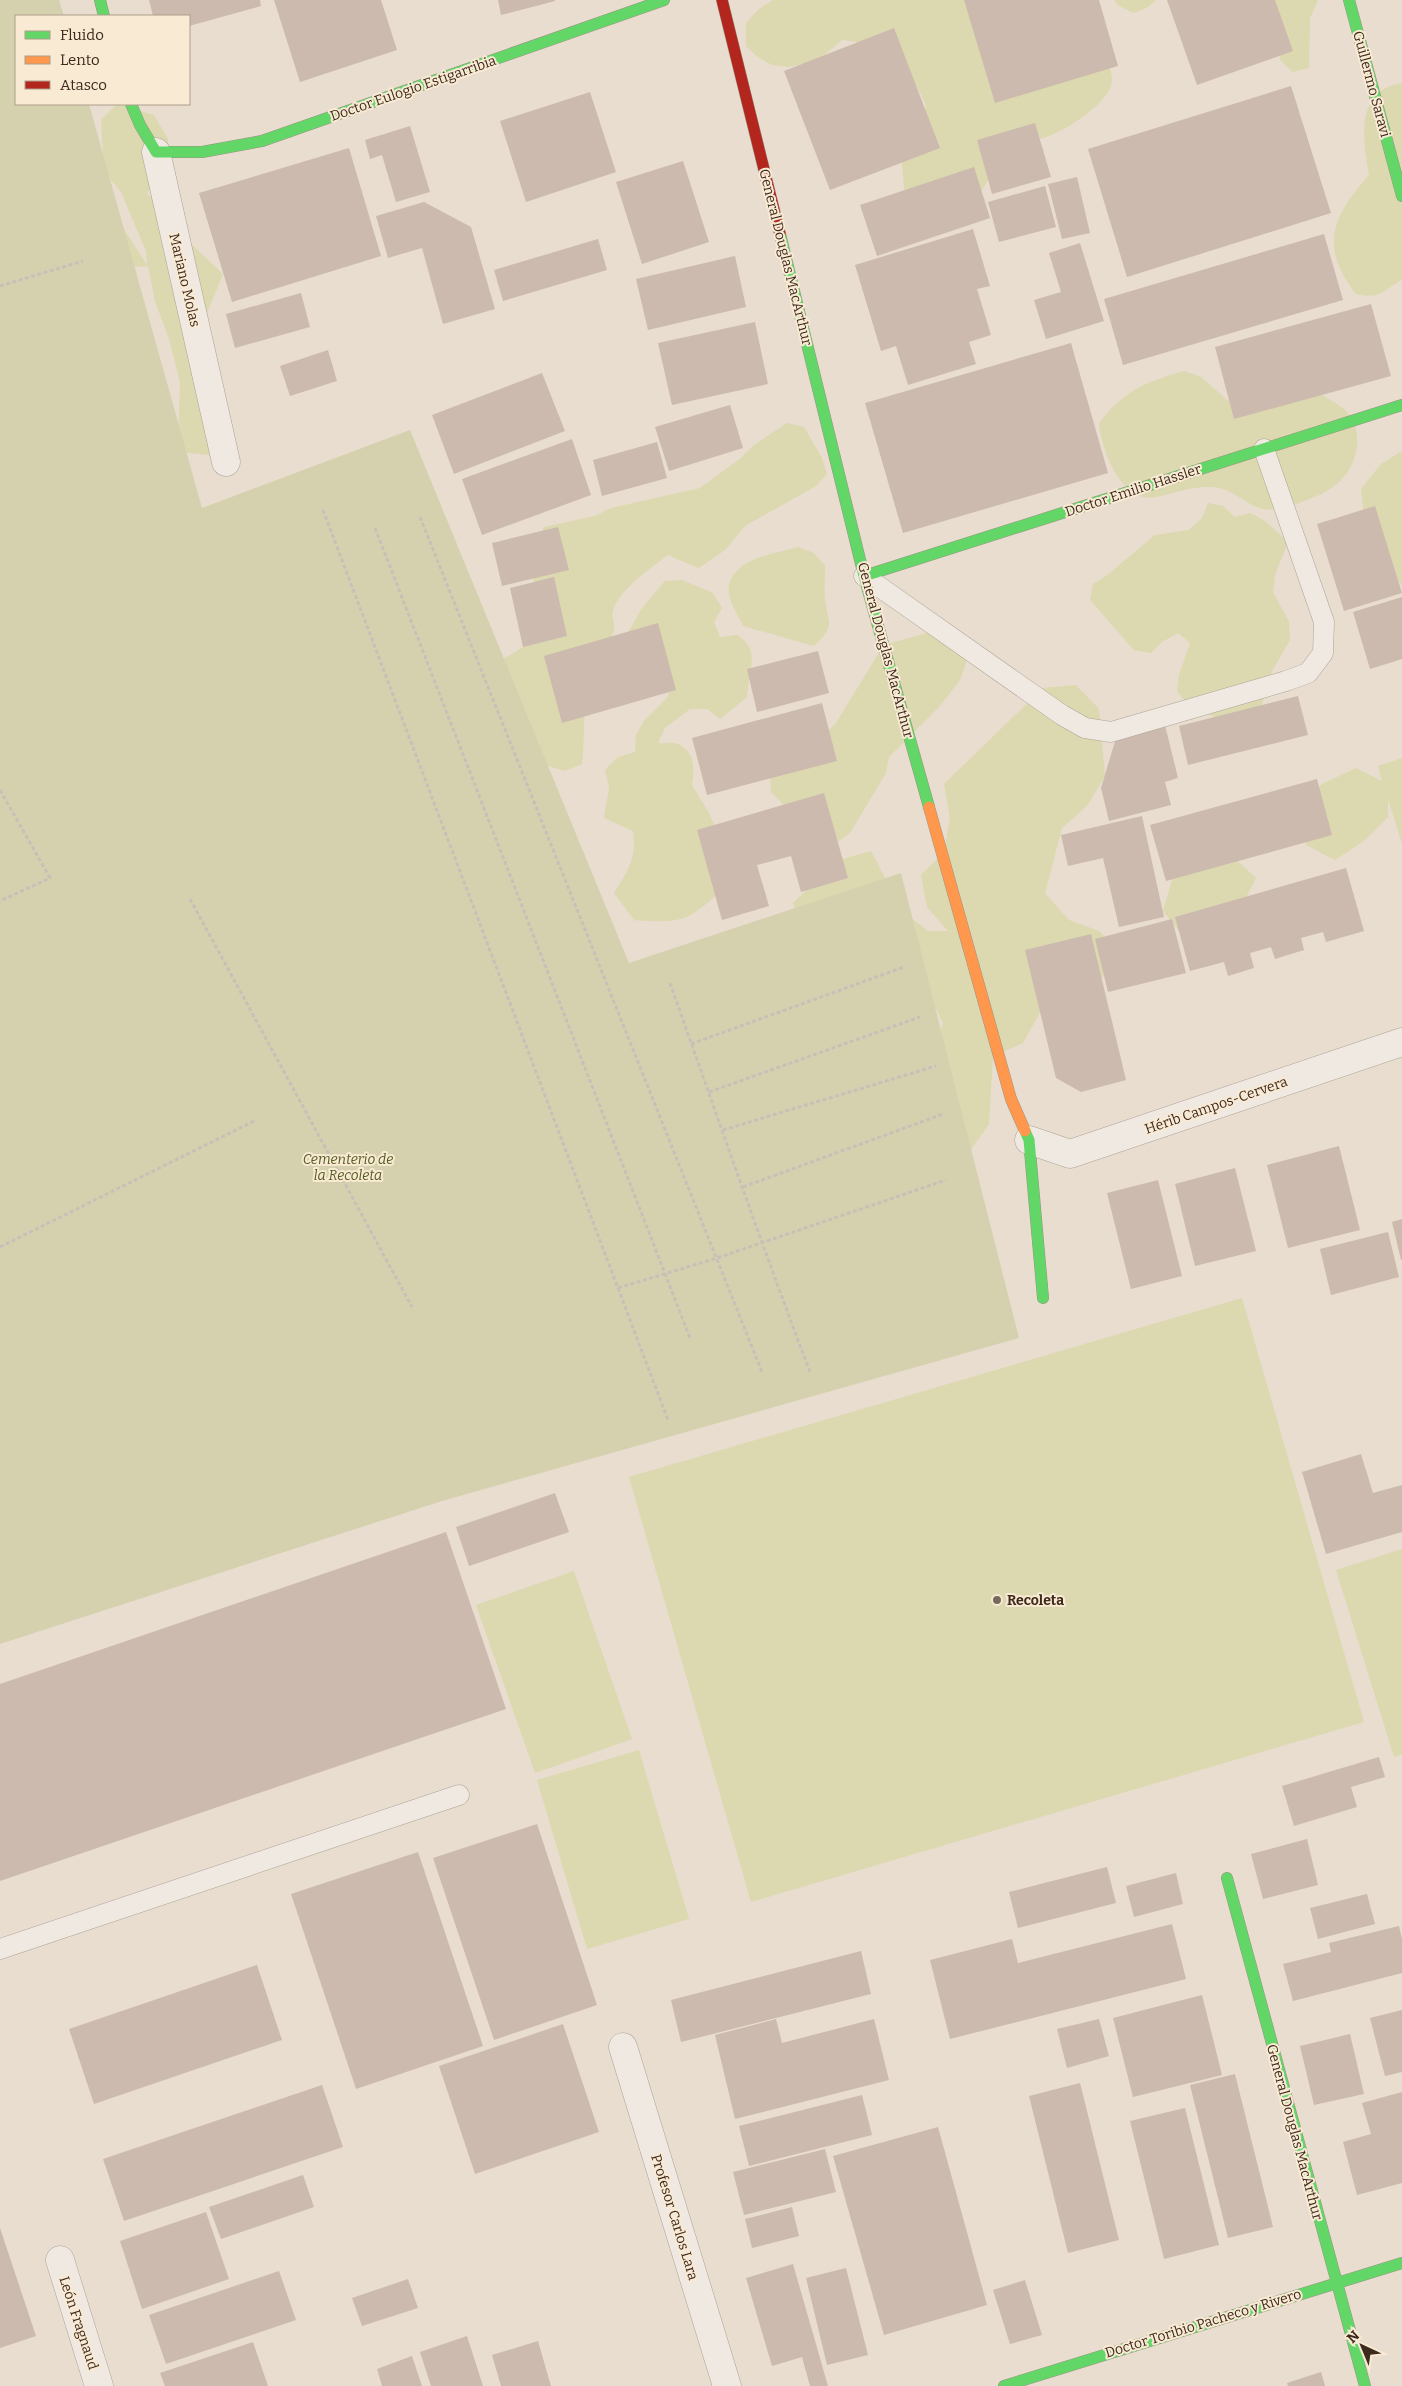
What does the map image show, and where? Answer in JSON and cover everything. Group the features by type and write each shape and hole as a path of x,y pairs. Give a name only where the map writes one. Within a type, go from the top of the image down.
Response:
{"street":[{"path":"100,0 104,15"},
{"name":"Doctor Eulogio Estigarribia","path":"156,152 202,152 262,141 664,0"},
{"name":"General Douglas MacArthur","path":"722,0 864,576 1011,1099 1029,1140 1043,1298"},
{"name":"Guillermo Saravi","path":"1349,0 1402,196"},
{"name":"Mariano Molas","path":"131,105 140,125 156,152 226,462"},
{"name":"Doctor Emilio Hassler","path":"864,576 1402,404"},
{"name":"Hérib Campos-Cervera","path":"1029,1140 1070,1154 1402,1042"},
{"name":"General Douglas MacArthur","path":"1227,1878 1335,2282 1365,2386"},
{"name":"Profesor Carlos Lara","path":"623,2047 727,2386"},
{"name":"León Fragnaud","path":"60,2260 99,2386"},
{"name":"Doctor Toribio Pacheco y Rivero","path":"1004,2386 1335,2282 1402,2263"}],"lane":[{"path":"864,576 997,670 1085,728 1111,732 1286,681 1308,673 1324,653 1324,622 1264,449"},
{"path":"0,1949 459,1795"}],"path":[{"path":"0,286 83,261"},
{"path":"323,510 668,1420"},
{"path":"420,517 762,1372"},
{"path":"375,528 690,1338"},
{"path":"0,790 50,878 0,901"},
{"path":"190,899 412,1307"},
{"path":"691,1044 904,967"},
{"path":"670,983 744,1187 760,1241 810,1372"},
{"path":"709,1092 920,1017"},
{"path":"722,1130 936,1066"},
{"path":"744,1187 943,1114"},
{"path":"0,1246 256,1120"},
{"path":"618,1288 717,1258 760,1241 946,1180"}],"shaded area":[{"path":"773,0 977,0 1107,59 1112,80 1108,92 1096,106 1079,120 1060,131 1039,139 1008,134 990,178 973,201 905,199 902,165 908,131 922,121 926,105 912,77 858,42 842,40 817,61 789,67 772,65 758,57 746,46 746,23 758,10"},
{"path":"1114,0 1156,0 1148,7 1134,13 1119,6"},
{"path":"1263,0 1318,0 1310,18 1309,68 1293,72 1281,61 1265,14"},
{"path":"1402,83 1402,280 1377,295 1356,294 1344,277 1337,261 1334,246 1335,232 1339,218 1346,205 1369,175 1364,133 1365,119 1369,106 1376,96 1387,88"},
{"path":"116,105 154,115 168,139 169,164 147,193 187,240 223,274 202,325 220,456 178,452 180,382 169,339 155,301 148,266 76,271 108,204 147,265 146,251 121,192 104,171 101,120"},
{"path":"1184,371 1201,377 1227,400 1244,404 1316,391 1342,407 1352,419 1357,439 1356,450 1349,470 1342,479 1323,493 1289,507 1273,510 1252,505 1231,492 1219,488 1195,488 1156,497 1144,497 1133,492 1123,484 1109,460 1099,424 1116,404 1136,389"},
{"path":"787,423 804,427 822,458 827,474 816,486 745,526 725,550 699,568 668,555 628,587 616,603 613,613 614,630 593,668 588,685 582,764 565,771 535,762 487,666 511,655 524,646 542,626 533,575 533,563 538,539 544,527 595,516 611,508 700,488 741,458 754,445"},
{"path":"1402,451 1402,586 1387,566 1365,523 1361,489 1381,464"},
{"path":"1208,503 1223,506 1235,517 1250,513 1265,521 1288,542 1275,575 1273,592 1289,622 1290,640 1272,671 1262,704 1251,716 1235,722 1202,713 1187,704 1177,691 1179,675 1190,643 1178,633 1162,642 1151,653 1134,650 1090,600 1093,584 1106,576 1155,535 1189,530 1202,518"},
{"path":"798,547 814,553 825,566 825,595 829,624 828,629 814,646 743,626 729,595 729,585 733,576 740,568 758,558"},
{"path":"682,580 713,593 722,608 714,622 720,637 738,635 747,643 751,653 752,659 747,697 720,719 707,709 690,709 665,728 658,743 674,743 686,749 690,754 693,766 692,785 709,813 736,876 705,905 691,915 678,920 634,920 614,893 630,864 634,849 633,831 604,818 609,787 605,770 618,757 635,752 636,735 644,721 668,697 671,680 624,640 642,608 665,581"},
{"path":"938,630 966,646 966,663 960,680 939,707 889,757 886,773 850,833 836,843 798,819 771,792 770,775 812,747 836,723 878,654 891,643"},
{"path":"1076,685 1099,709 1105,776 1087,806 1062,828 1045,893 1069,920 1099,931 1122,954 1100,980 1040,1012 1023,1043 993,1056 989,1124 970,1151 913,1120 943,1023 928,993 805,933 793,903 839,860 871,851 902,911 928,931 948,931 927,907 921,875 944,852 950,818 944,784 1043,688"},
{"path":"1402,758 1402,844 1388,799 1388,817 1364,841 1335,860 1306,845 1300,810 1322,784 1356,768 1382,781 1378,766"},
{"path":"1228,852 1256,878 1240,909 1184,937 1163,911 1172,880 1194,855"},
{"name":"Recoleta","path":"1242,1298 1364,1722 751,1902 629,1477"},
{"path":"1402,1549 1402,1754 1394,1757 1336,1570"},
{"path":"574,1571 632,1739 535,1773 476,1605"},
{"path":"639,1750 689,1919 587,1949 537,1780"}],"green space":[{"name":"Cementerio de la Recoleta","path":"0,0 59,0 64,15 15,15 15,105 89,105 202,508 410,430 629,963 901,873 1019,1338 442,1501 0,1644"}],"building":[{"path":"149,0 260,0 261,6 190,26 190,15 153,15"},
{"path":"274,0 381,0 397,50 300,82"},
{"path":"498,0 555,0 555,1 501,15"},
{"path":"964,0 1099,0 1118,66 995,103"},
{"path":"1167,0 1275,0 1293,51 1197,85"},
{"path":"894,28 940,148 830,190 784,71"},
{"path":"1291,86 1331,213 1127,277 1088,149"},
{"path":"590,92 616,172 526,202 500,121"},
{"path":"1035,123 1051,177 992,194 977,140"},
{"path":"410,126 430,192 396,202 382,155 370,159 365,140"},
{"path":"349,148 381,256 232,302 199,193"},
{"path":"683,161 709,242 642,264 616,182"},
{"path":"974,167 990,218 877,256 860,205"},
{"path":"1077,177 1090,233 1062,239 1048,184"},
{"path":"1045,186 1056,227 999,242 988,202"},
{"path":"424,202 471,227 495,309 443,324 422,248 388,258 376,216"},
{"path":"973,229 990,286 977,289 991,335 969,342 976,364 908,385 896,346 881,351 855,265"},
{"path":"1324,234 1343,300 1123,365 1104,299"},
{"path":"598,239 607,270 503,301 494,270"},
{"path":"1080,243 1104,321 1046,339 1034,300 1061,292 1049,253"},
{"path":"735,256 746,307 648,330 636,279"},
{"path":"301,293 310,327 235,348 226,314"},
{"path":"1371,304 1391,376 1234,419 1215,347"},
{"path":"755,322 768,384 672,405 658,343"},
{"path":"1071,343 1108,473 903,533 865,403"},
{"path":"328,350 337,381 290,396 280,366"},
{"path":"542,373 565,431 454,474 432,415"},
{"path":"730,405 743,448 669,471 655,427"},
{"path":"572,439 591,495 482,535 462,479"},
{"path":"657,442 667,478 602,496 593,460"},
{"path":"1375,506 1402,593 1344,611 1317,524"},
{"path":"558,527 569,570 502,586 492,543"},
{"path":"554,577 567,636 523,647 510,588"},
{"path":"1402,597 1402,659 1370,669 1353,612"},
{"path":"658,623 676,690 562,723 544,656"},
{"path":"818,651 829,693 757,712 747,669"},
{"path":"1298,696 1308,735 1188,765 1179,726"},
{"path":"822,703 837,761 707,795 692,738"},
{"path":"1165,725 1178,778 1165,782 1171,805 1109,821 1101,788 1116,738"},
{"path":"1317,779 1332,835 1166,881 1150,825"},
{"path":"824,793 848,878 801,892 791,856 757,865 769,906 722,920 697,830"},
{"path":"1142,816 1164,917 1119,927 1103,858 1068,866 1061,835"},
{"path":"1346,868 1364,931 1326,942 1323,932 1301,938 1304,950 1275,959 1271,947 1250,953 1254,968 1228,976 1224,962 1190,971 1175,917"},
{"path":"1172,919 1186,973 1108,992 1095,939"},
{"path":"1091,934 1126,1080 1081,1092 1056,1078 1025,950"},
{"path":"1339,1146 1360,1230 1288,1248 1267,1165"},
{"path":"1235,1168 1256,1251 1195,1266 1175,1184"},
{"path":"1158,1180 1182,1276 1131,1289 1107,1193"},
{"path":"1402,1219 1402,1260 1401,1260 1392,1222"},
{"path":"1388,1232 1399,1277 1331,1295 1320,1249"},
{"path":"1361,1454 1373,1493 1402,1485 1402,1532 1326,1554 1302,1472"},
{"path":"555,1493 569,1532 469,1566 456,1527"},
{"path":"446,1532 506,1709 0,1881 0,1684"},
{"path":"1379,1757 1385,1777 1351,1787 1357,1807 1294,1826 1282,1786"},
{"path":"537,1824 597,2005 494,2040 433,1858"},
{"path":"1307,1839 1318,1885 1263,1899 1251,1854"},
{"path":"418,1852 483,2046 356,2089 291,1894"},
{"path":"1107,1867 1116,1903 1018,1928 1009,1892"},
{"path":"1176,1873 1183,1904 1134,1917 1126,1886"},
{"path":"1367,1894 1375,1924 1318,1939 1310,1908"},
{"path":"1172,1924 1186,1979 950,2039 930,1960 1012,1939 1018,1963"},
{"path":"1399,1926 1402,1939 1402,1973 1293,2001 1283,1964 1331,1952 1329,1943"},
{"path":"861,1951 871,1994 681,2042 671,2000"},
{"path":"257,1965 282,2040 94,2104 69,2029"},
{"path":"1202,1995 1222,2075 1133,2097 1113,2018"},
{"path":"1402,2010 1402,2072 1385,2076 1370,2018"},
{"path":"776,2019 782,2043 874,2019 889,2080 735,2119 715,2035"},
{"path":"1099,2019 1109,2056 1067,2068 1057,2029"},
{"path":"563,2024 599,2132 475,2174 439,2066"},
{"path":"1350,2034 1364,2094 1314,2105 1300,2046"},
{"path":"1235,2074 1273,2227 1228,2238 1190,2085"},
{"path":"1080,2083 1119,2240 1068,2253 1029,2096"},
{"path":"322,2085 343,2147 124,2221 103,2159"},
{"path":"1402,2092 1402,2183 1357,2195 1343,2142 1371,2134 1362,2103"},
{"path":"862,2095 872,2135 749,2166 739,2126"},
{"path":"1185,2108 1219,2245 1164,2259 1130,2121"},
{"path":"938,2127 987,2305 884,2335 833,2156"},
{"path":"825,2149 836,2192 744,2215 733,2172"},
{"path":"303,2175 314,2207 221,2239 209,2207"},
{"path":"792,2207 799,2236 752,2248 745,2219"},
{"path":"206,2212 229,2279 142,2309 120,2241"},
{"path":"0,2228 36,2336 0,2348"},
{"path":"793,2264 828,2386 810,2386 802,2357 772,2366 746,2278"},
{"path":"846,2268 868,2355 827,2365 806,2278"},
{"path":"279,2271 296,2320 166,2364 149,2315"},
{"path":"408,2279 418,2308 362,2326 352,2298"},
{"path":"1025,2280 1042,2335 1010,2344 993,2290"},
{"path":"467,2336 483,2386 431,2386 420,2352"},
{"path":"538,2341 551,2386 501,2386 492,2355"},
{"path":"253,2342 268,2386 165,2386 160,2373"},
{"path":"412,2356 422,2386 382,2386 377,2369"},
{"path":"1321,2372 1325,2386 1288,2386 1287,2383"}],"traffic: fast":[{"path":"100,0 104,15"},
{"path":"131,105 140,125 156,152 202,152 262,141 664,0"},
{"path":"1349,0 1402,196"},
{"path":"780,234 864,576 929,807"},
{"path":"864,576 1402,405"},
{"path":"1025,1131 1029,1140 1043,1298"},
{"path":"1227,1878 1365,2386"},
{"path":"1004,2386 1402,2263"}],"traffic: slow":[{"path":"929,807 1011,1099 1025,1131"}],"traffic: jam":[{"path":"722,0 780,234"}],"place":[{"name":"Recoleta","path":"997,1600"}]}
